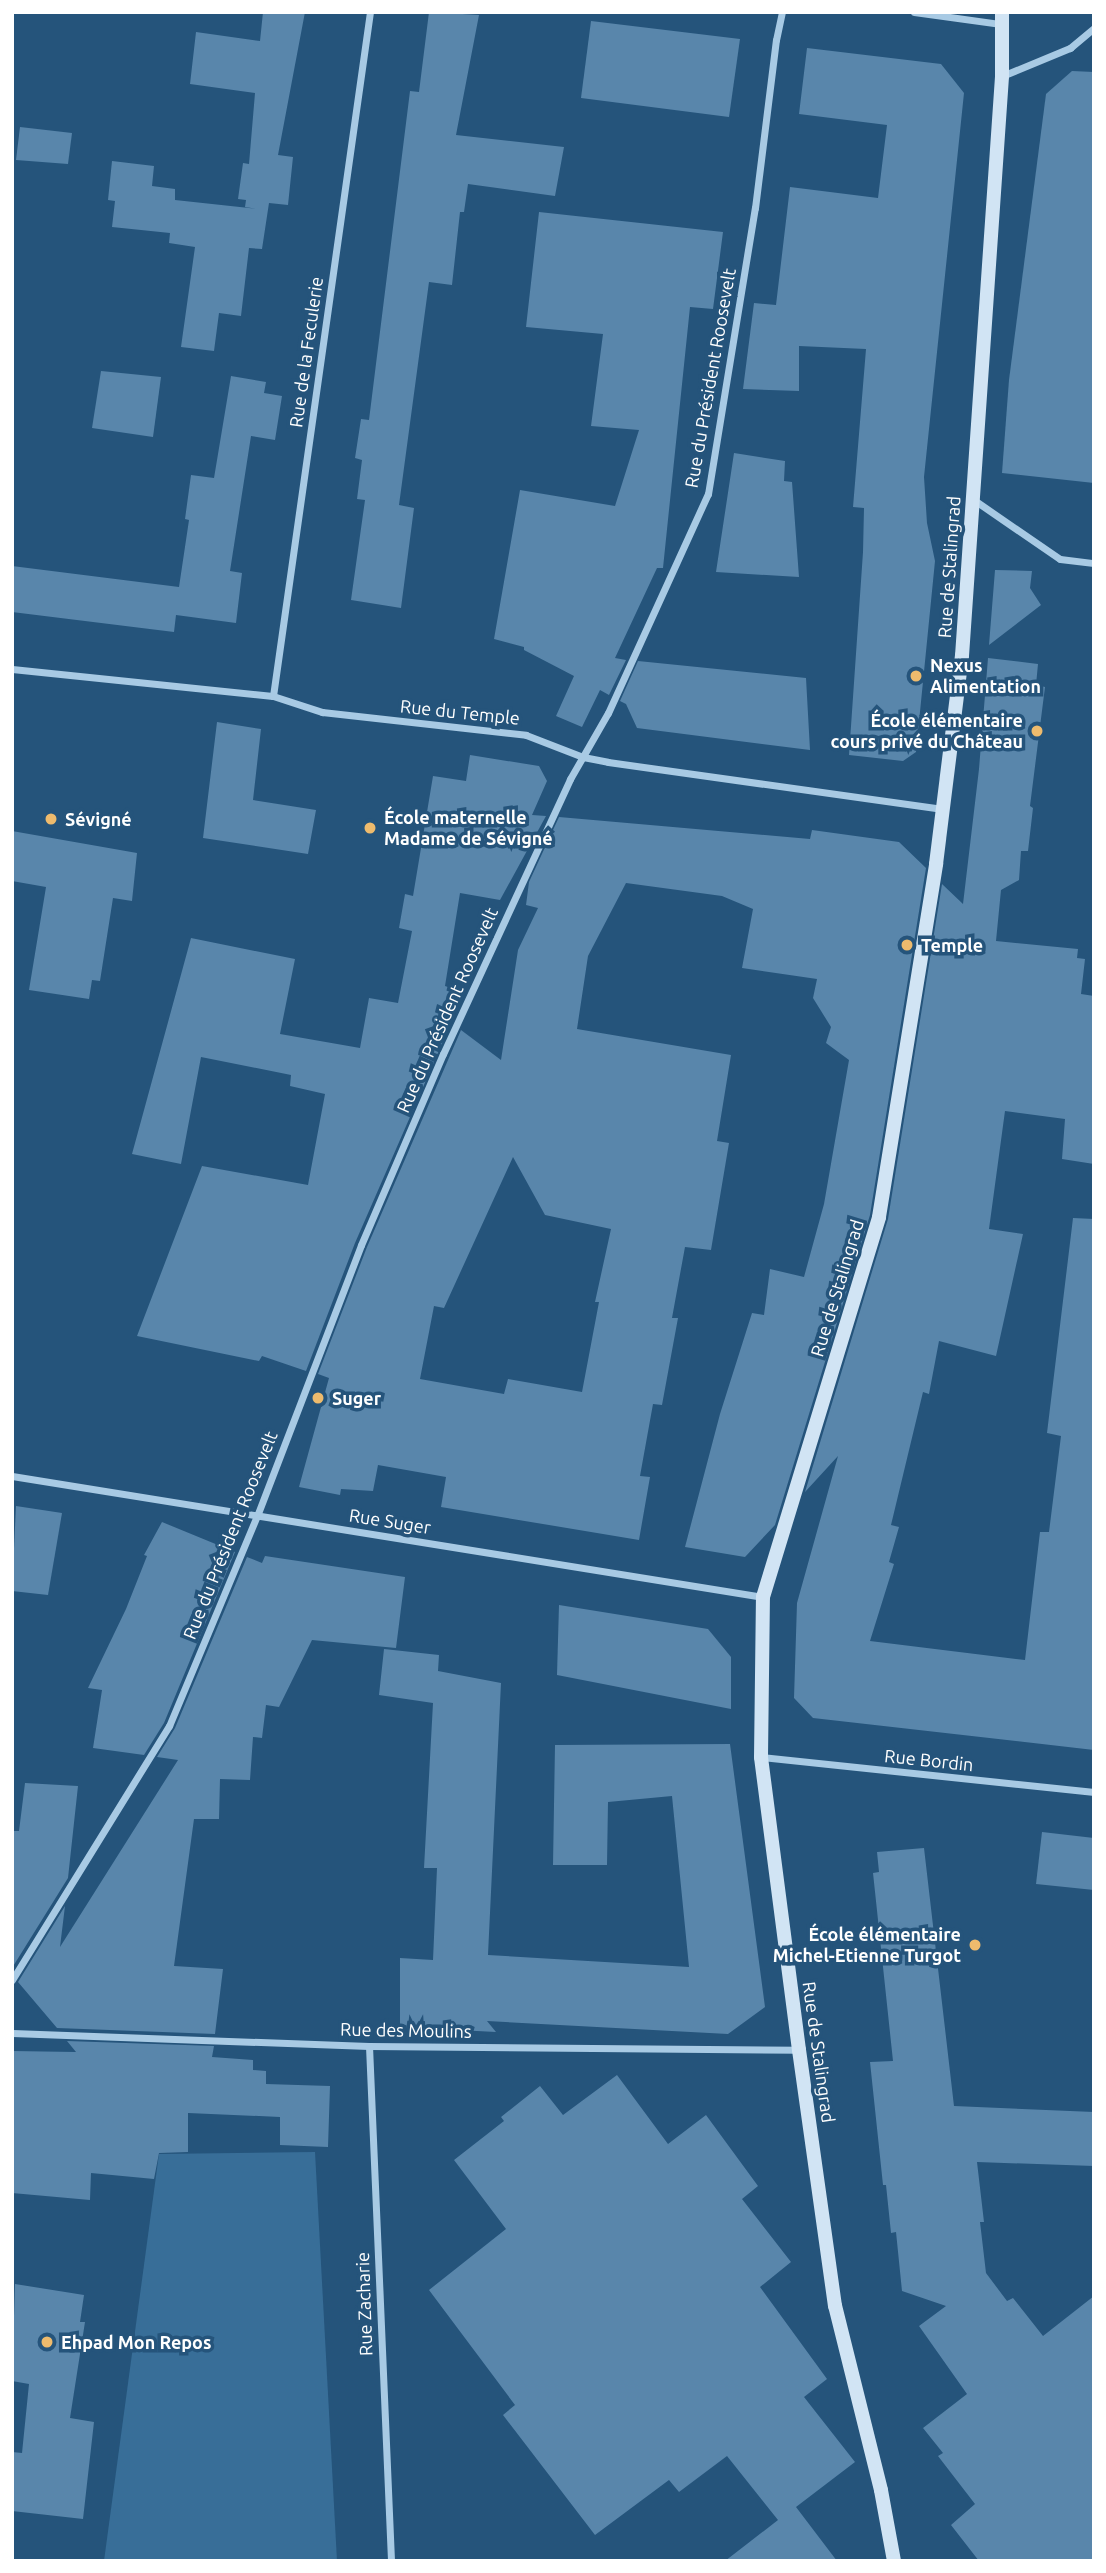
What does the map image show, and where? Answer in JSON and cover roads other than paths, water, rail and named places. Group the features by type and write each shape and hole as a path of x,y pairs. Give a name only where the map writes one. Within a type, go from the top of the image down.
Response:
{"main road":[{"name":"Rue de Stalingrad","path":"894,2561 881,2490 835,2306 799,2050 761,1757 762,1597 879,1217 943,809 962,656 974,500 1002,76 1002,18"}],"street":[{"name":"Rue de la Feculerie","path":"273,696 370,12"},
{"name":"Rue du Président Roosevelt","path":"12,1980 169,1726 257,1516 366,1232 443,1054 583,757 608,713 708,495 755,208 776,40 782,12"},
{"path":"914,12 1002,18"},
{"path":"1002,76 1070,48 1094,28"},
{"path":"974,500 1060,559 1094,563"},
{"name":"Rue du Temple","path":"12,669 273,696 322,712 526,734 583,757 943,809"},
{"name":"Rue Suger","path":"12,1476 762,1597"},
{"name":"Rue Bordin","path":"761,1757 1094,1792"},
{"name":"Rue des Moulins","path":"12,2033 369,2046 799,2050"},
{"name":"Rue Zacharie","path":"369,2046 391,2561"}],"place":[{"name":"Nexus Alimentation","path":"916,676"},
{"name":"École élémentaire cours privé du Château","path":"1037,731"},
{"name":"Sévigné","path":"51,819"},
{"name":"École maternelle Madame de Sévigné","path":"370,828"},
{"name":"Temple","path":"907,945"},
{"name":"Suger","path":"318,1398"},
{"name":"École élémentaire Michel-Etienne Turgot","path":"975,1945"},
{"name":"Ehpad Mon Repos","path":"47,2342"}]}
